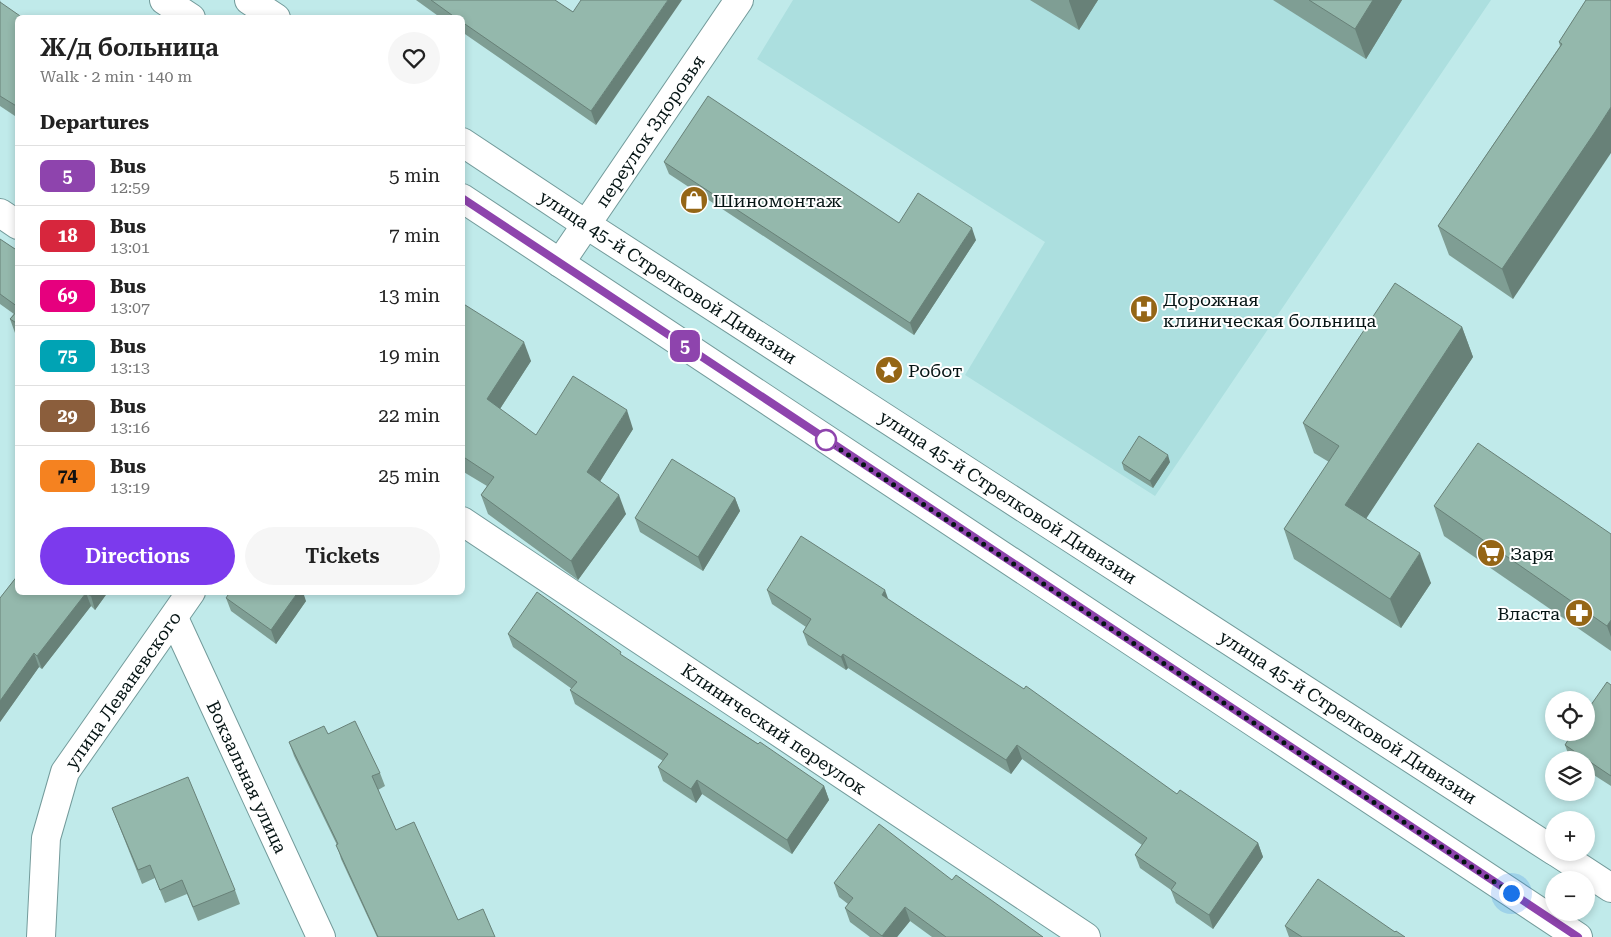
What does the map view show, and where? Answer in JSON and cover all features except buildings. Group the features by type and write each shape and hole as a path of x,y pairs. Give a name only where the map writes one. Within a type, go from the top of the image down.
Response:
{"main road":[{"path":"164,0 186,15"},
{"path":"249,0 272,15"},
{"name":"переулок Здоровья","path":"560,263 739,0"},
{"name":"улица 45-й Стрелковой Дивизии","path":"465,144 1545,846"},
{"path":"465,200 1578,937"},
{"path":"0,213 15,223"},
{"name":"Клинический переулок","path":"465,523 1086,937"},
{"name":"улица Леваневского","path":"41,937 46,838 65,772 190,595"},
{"name":"Вокзальная улица","path":"174,618 320,937"},
{"name":"улица 45-й Стрелковой Дивизии","path":"1569,861 1611,888"}],"shaded area":[{"name":"Дорожная клиническая больница","path":"793,0 1491,0 1155,496 965,375 1045,242 757,59"}],"bus line":[{"name":"5","path":"465,200 1578,937"}],"place":[{"name":"Шиномонтаж","path":"694,200"},
{"name":"Дорожная клиническая больница","path":"1144,309"},
{"name":"Робот","path":"889,370"},
{"name":"Заря","path":"1491,553"},
{"name":"Власта","path":"1579,613"}],"route":[{"path":"826,440 1511,893"}]}
